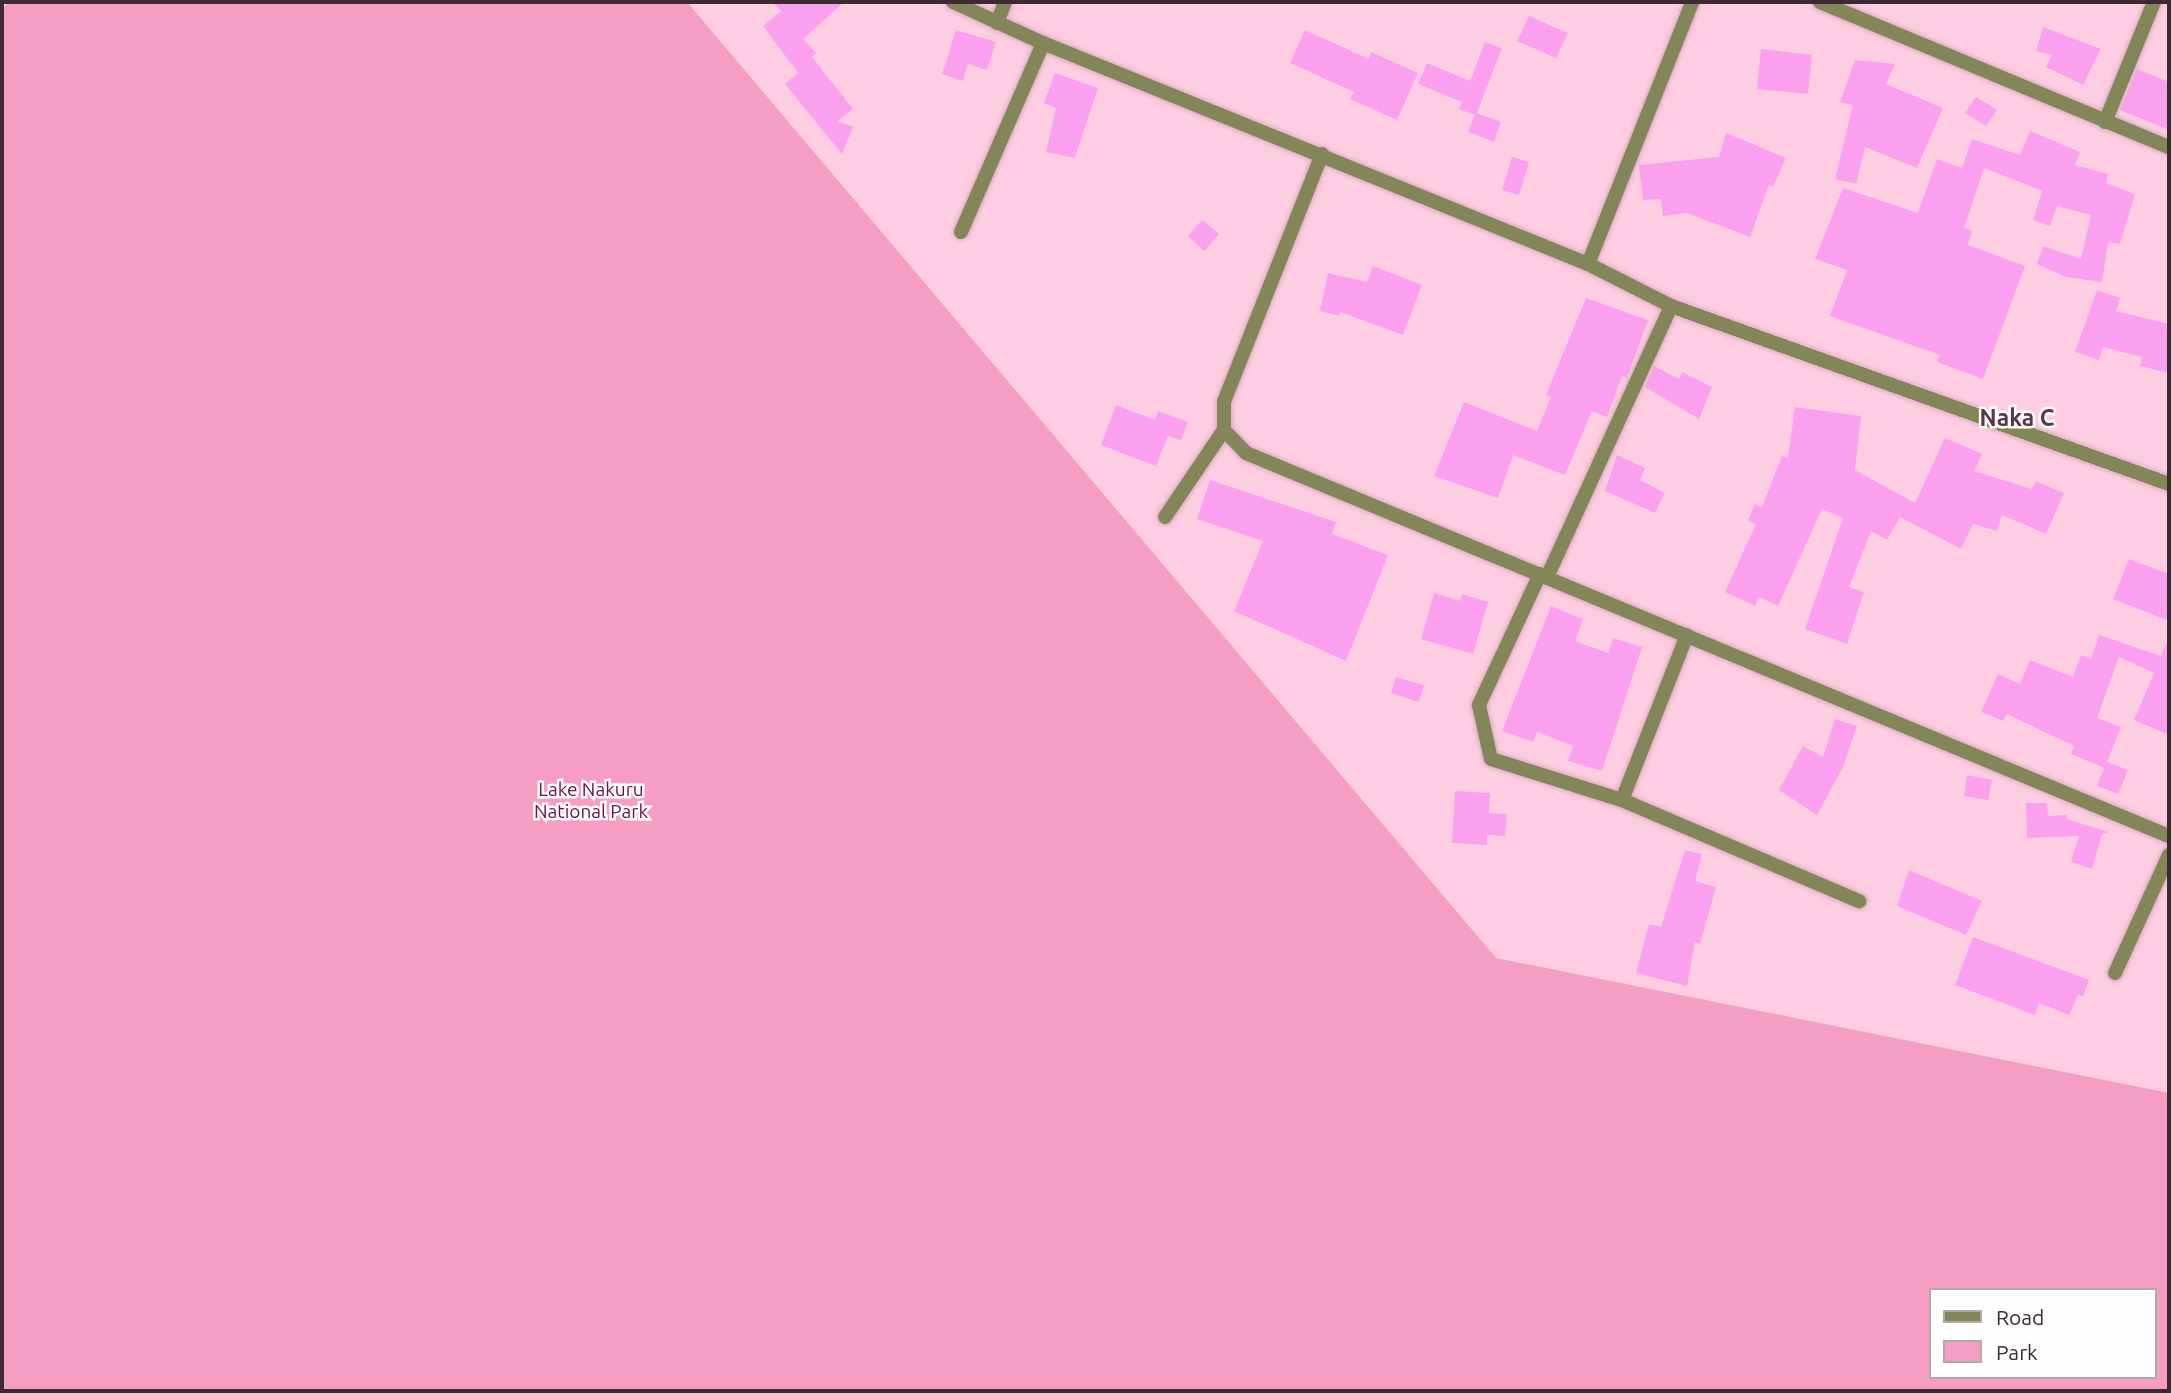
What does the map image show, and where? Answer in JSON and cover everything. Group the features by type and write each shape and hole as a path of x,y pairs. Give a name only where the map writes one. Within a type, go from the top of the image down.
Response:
{"street":[{"path":"954,2 1043,43 1588,264 1671,306 2169,484"},
{"path":"997,23 1005,2"},
{"path":"1588,264 1692,2"},
{"path":"1820,2 2169,148"},
{"path":"2105,122 2154,2"},
{"path":"961,232 1043,43"},
{"path":"1165,517 1224,430 1224,401 1322,154"},
{"path":"1671,306 1544,575 1479,705 1491,759 1622,800 1859,901"},
{"path":"1224,430 1246,453 2169,836"},
{"path":"1622,800 1687,635"},
{"path":"2115,973 2169,855"}],"green space":[{"name":"Lake Nakuru National Park","path":"8,2 687,2 1496,958 2169,1093 2169,1391 2,1391 2,10"}],"building":[{"path":"772,2 844,2 803,39 816,53 812,57 853,109 838,121 853,127 842,154 785,84 798,73 763,26 781,11"},
{"path":"1529,16 1568,33 1556,58 1517,41"},
{"path":"2043,27 2101,49 2083,85 2046,67 2052,55 2036,51"},
{"path":"956,30 996,42 987,70 968,64 963,81 942,74"},
{"path":"1305,30 1369,59 1371,52 1418,73 1397,120 1350,99 1354,92 1290,63"},
{"path":"1485,42 1502,48 1477,113 1501,122 1494,142 1468,132 1475,115 1459,109 1462,102 1418,84 1427,63 1470,81"},
{"path":"1761,49 1812,55 1808,94 1757,89"},
{"path":"1855,60 1895,64 1886,84 1943,108 1917,168 1865,147 1856,184 1835,179 1853,105 1840,102"},
{"path":"2137,69 2169,82 2169,130 2120,110"},
{"path":"1055,73 1098,88 1075,158 1046,152 1056,108 1044,103"},
{"path":"1976,97 1997,110 1986,126 1965,113"},
{"path":"2030,131 2080,152 2075,165 2108,174 2106,183 2135,194 2120,244 2108,242 2102,282 2066,277 2037,264 2043,246 2081,259 2091,215 2057,206 2050,226 2033,220 2042,191 1984,168 1964,228 1972,231 1968,245 2025,266 1983,379 1937,362 1940,355 1830,316 1847,270 1815,259 1843,188 1918,213 1937,159 1962,168 1972,139 2020,155"},
{"path":"1726,133 1786,158 1773,187 1769,185 1750,237 1687,213 1663,216 1661,199 1643,200 1639,165 1719,157"},
{"path":"1512,157 1529,162 1519,195 1502,190"},
{"path":"1202,220 1219,234 1204,251 1188,236"},
{"path":"1373,266 1422,285 1403,335 1340,312 1339,316 1320,311 1328,273 1367,282"},
{"path":"2097,290 2120,298 2116,311 2169,324 2169,373 2140,366 2142,357 2103,347 2099,360 2075,352"},
{"path":"1586,298 1648,320 1627,378 1622,376 1607,417 1592,411 1565,475 1513,455 1498,498 1434,476 1464,402 1537,431 1551,397 1546,395"},
{"path":"1654,366 1679,379 1682,372 1712,387 1699,419 1645,387"},
{"path":"1116,405 1155,420 1158,411 1188,422 1181,440 1168,436 1156,466 1101,445"},
{"path":"1795,407 1861,416 1855,470 1915,503 1945,438 1982,454 1974,471 2032,489 2036,481 2064,493 2046,534 2002,515 1997,531 1973,524 1961,549 1900,517 1887,540 1871,531 1849,587 1864,592 1847,644 1805,629 1843,518 1822,509 1778,606 1759,597 1755,606 1725,592 1756,524 1748,521 1755,504 1762,507 1782,456 1788,458"},
{"path":"1617,455 1645,468 1640,480 1665,493 1655,513 1605,491"},
{"path":"1210,480 1336,522 1332,534 1388,555 1346,661 1234,611 1263,541 1197,519"},
{"path":"2129,559 2169,574 2169,621 2113,599"},
{"path":"1434,593 1460,601 1462,594 1488,602 1473,654 1421,639"},
{"path":"1551,606 1583,619 1575,641 1608,653 1613,638 1642,647 1602,771 1568,761 1573,746 1537,732 1533,742 1502,731"},
{"path":"2099,635 2161,656 2169,637 2169,735 2134,720 2154,673 2119,657 2097,718 2121,727 2107,762 2128,770 2118,794 2097,786 2104,768 2071,754 2074,746 2007,714 2003,721 1981,712 1998,674 2020,684 2030,660 2073,677 2081,655 2091,659"},
{"path":"1396,677 1424,685 1419,702 1391,693"},
{"path":"1835,719 1857,726 1843,767 1817,815 1779,790 1803,746 1823,757"},
{"path":"1967,775 1992,780 1988,800 1964,796"},
{"path":"1455,791 1490,793 1489,813 1507,814 1505,836 1487,835 1487,845 1452,843"},
{"path":"2026,803 2047,803 2048,816 2066,815 2067,819 2108,832 2102,834 2092,869 2071,862 2079,836 2027,838"},
{"path":"1685,850 1702,854 1695,881 1716,887 1700,944 1695,942 1687,986 1636,973 1649,924 1661,927"},
{"path":"1909,870 1982,901 1966,935 1897,906"},
{"path":"1973,937 2089,980 2083,996 2078,995 2069,1015 2039,1003 2035,1015 1955,985"}],"district":[{"name":"Naka C","path":"2017,418"}]}
